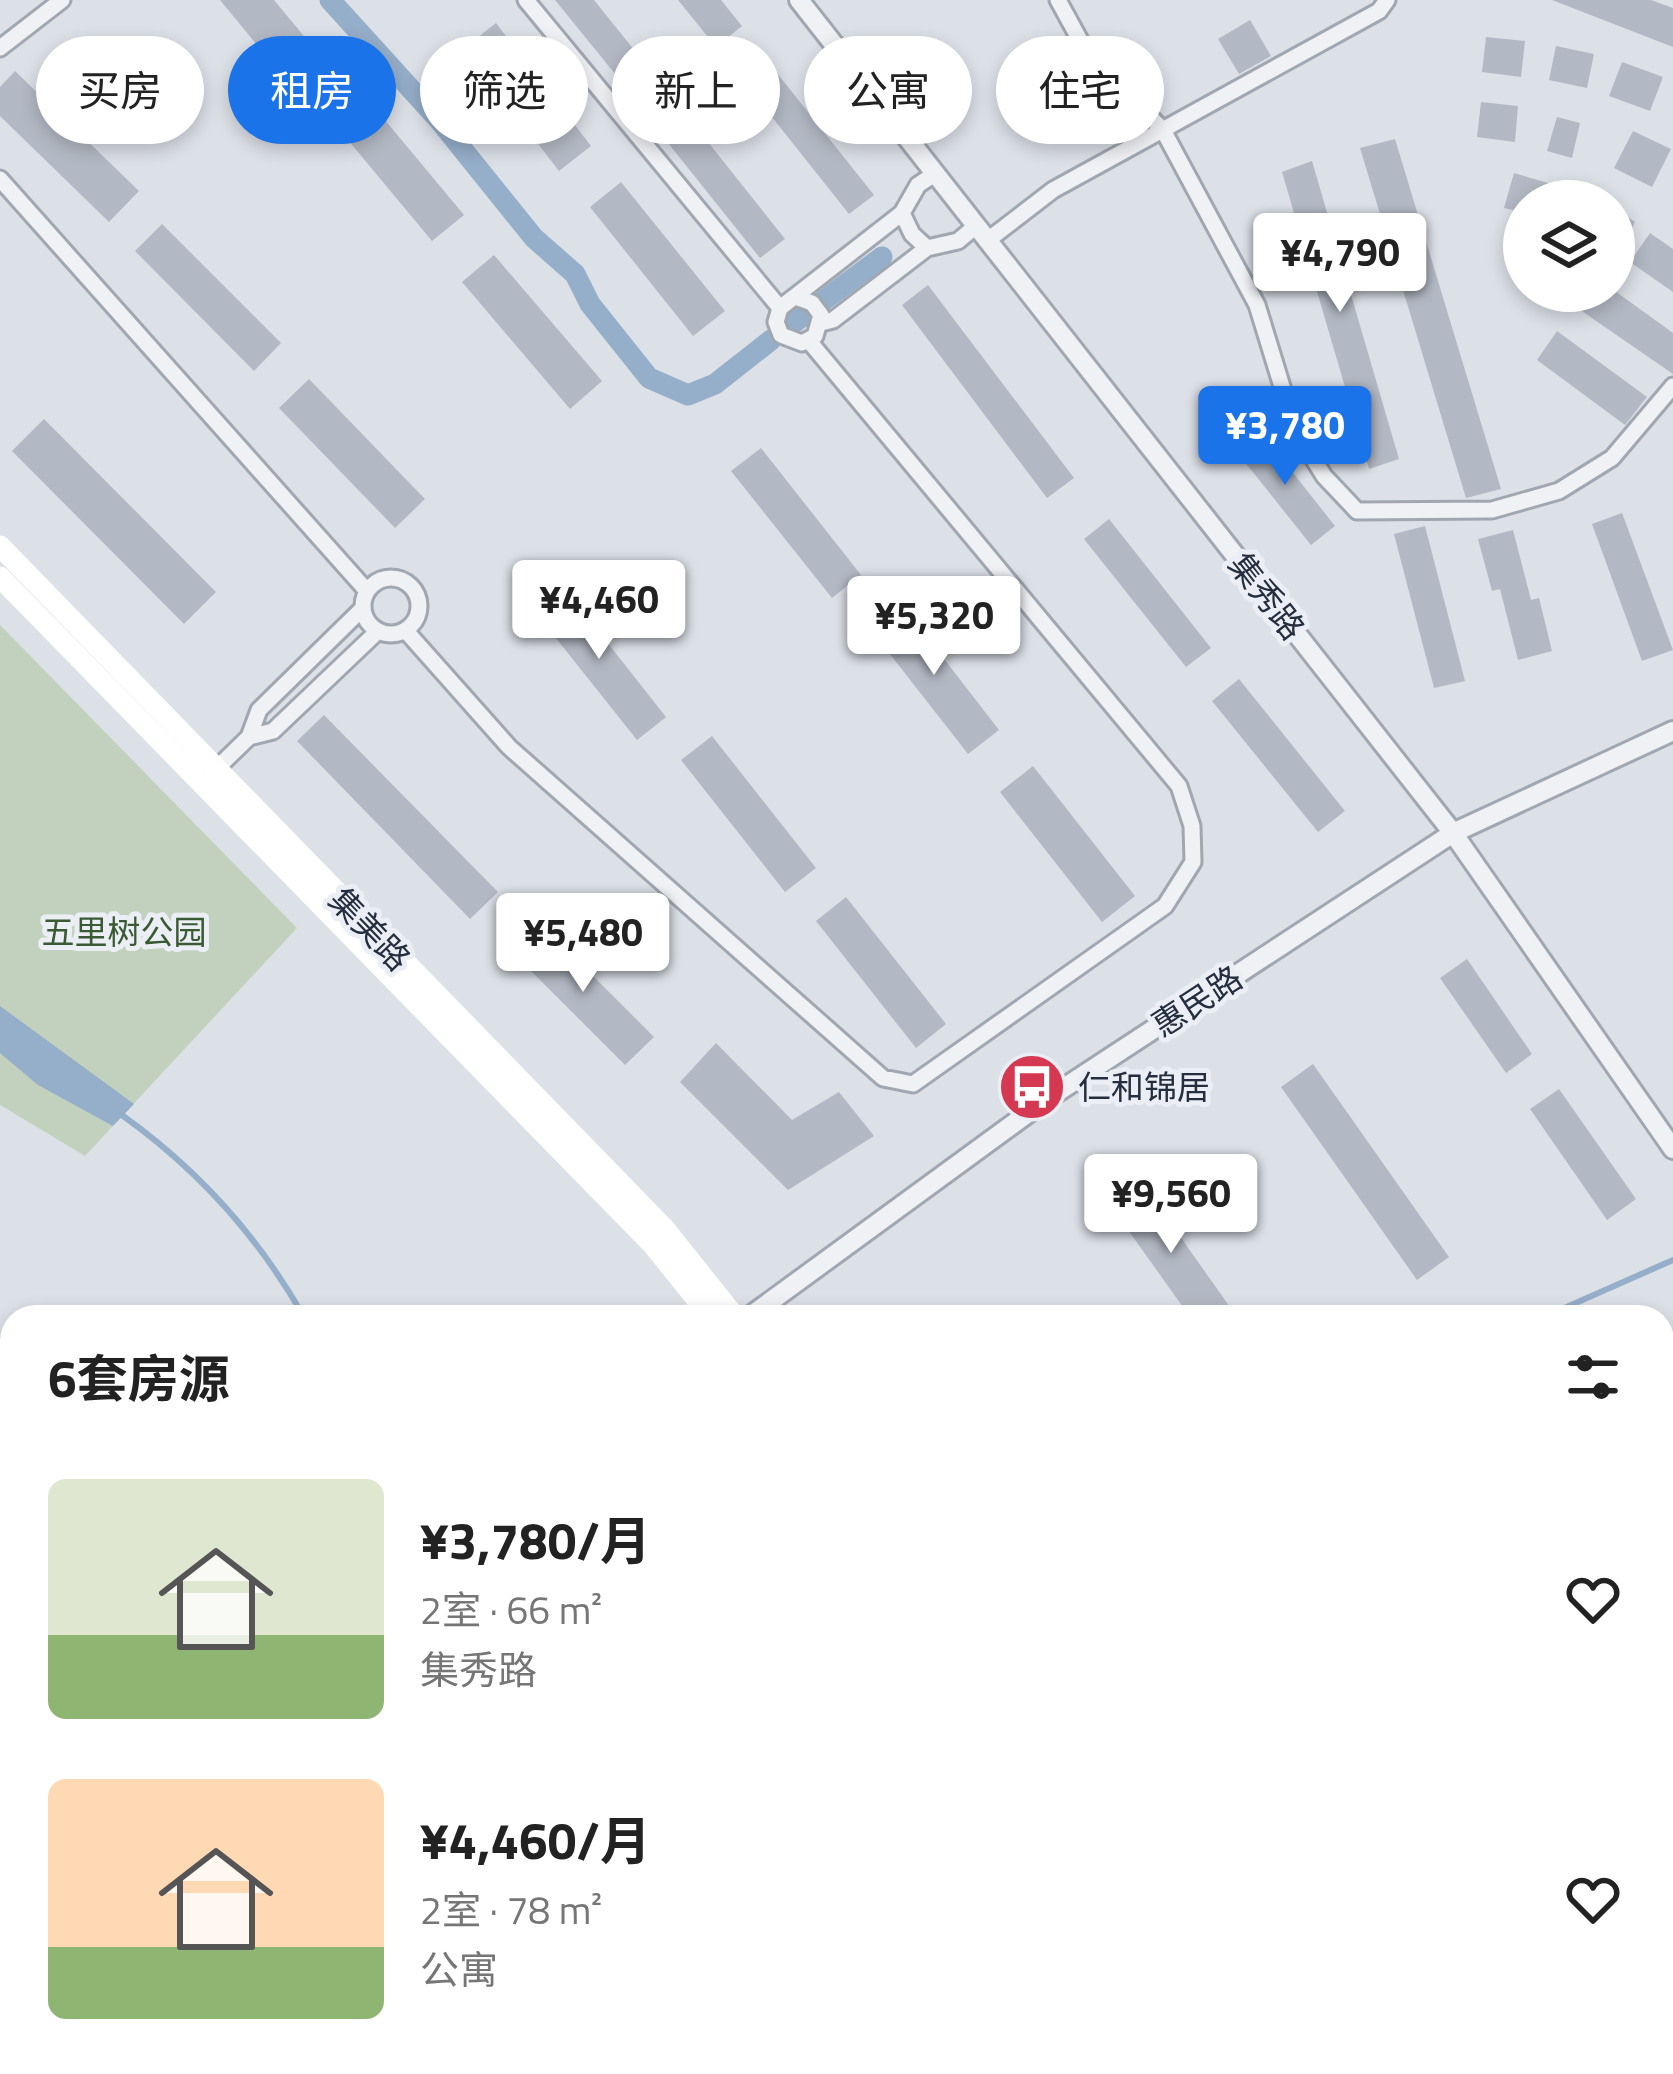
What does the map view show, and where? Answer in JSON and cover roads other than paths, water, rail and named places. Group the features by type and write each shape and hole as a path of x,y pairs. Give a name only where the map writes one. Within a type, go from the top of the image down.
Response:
{"main road":[{"name":"集美路","path":"0,546 208,777 653,1244 701,1305"},
{"name":"集美路","path":"0,577 664,1228 725,1305"}],"street":[{"path":"0,48 62,0"},
{"path":"526,0 780,308"},
{"name":"集秀路","path":"799,0 1453,833 1673,1149"},
{"path":"1058,0 1078,36"},
{"path":"1164,129 1379,11 1387,0"},
{"path":"1164,134 1257,305 1295,429 1324,476 1357,511 1492,510 1559,491 1612,458 1673,386"},
{"path":"936,172 917,185 902,213 780,308 776,322 781,335 794,343 809,341 821,323 832,320 927,248 982,232 1137,144"},
{"path":"0,179 365,600 378,631"},
{"path":"902,213 927,248"},
{"path":"798,298 818,308 821,323"},
{"path":"249,737 273,730 378,631 406,631 509,747 883,1078 913,1084 1146,920 1165,906 1193,862 1192,826 1179,786 809,341"},
{"path":"208,777 249,737 260,710 390,578 414,589 418,616 406,631"},
{"name":"惠民路","path":"765,1305 1050,1097 1453,833 1673,730"}],"water":[{"path":"0,1006 134,1104 113,1126 38,1085 0,1053"}],"waterway":[{"path":"330,0 439,120 534,238 575,274 590,304 649,378 688,395 715,384 771,340"},
{"path":"824,300 882,257"},
{"path":"788,327 807,313"},
{"path":"119,1113 174,1156 223,1204 297,1305"},
{"path":"1571,1305 1673,1260"}],"place":[{"name":"仁和锦居","path":"1032,1087"}],"park label":[{"name":"五里树公园","path":"124,932"}]}
